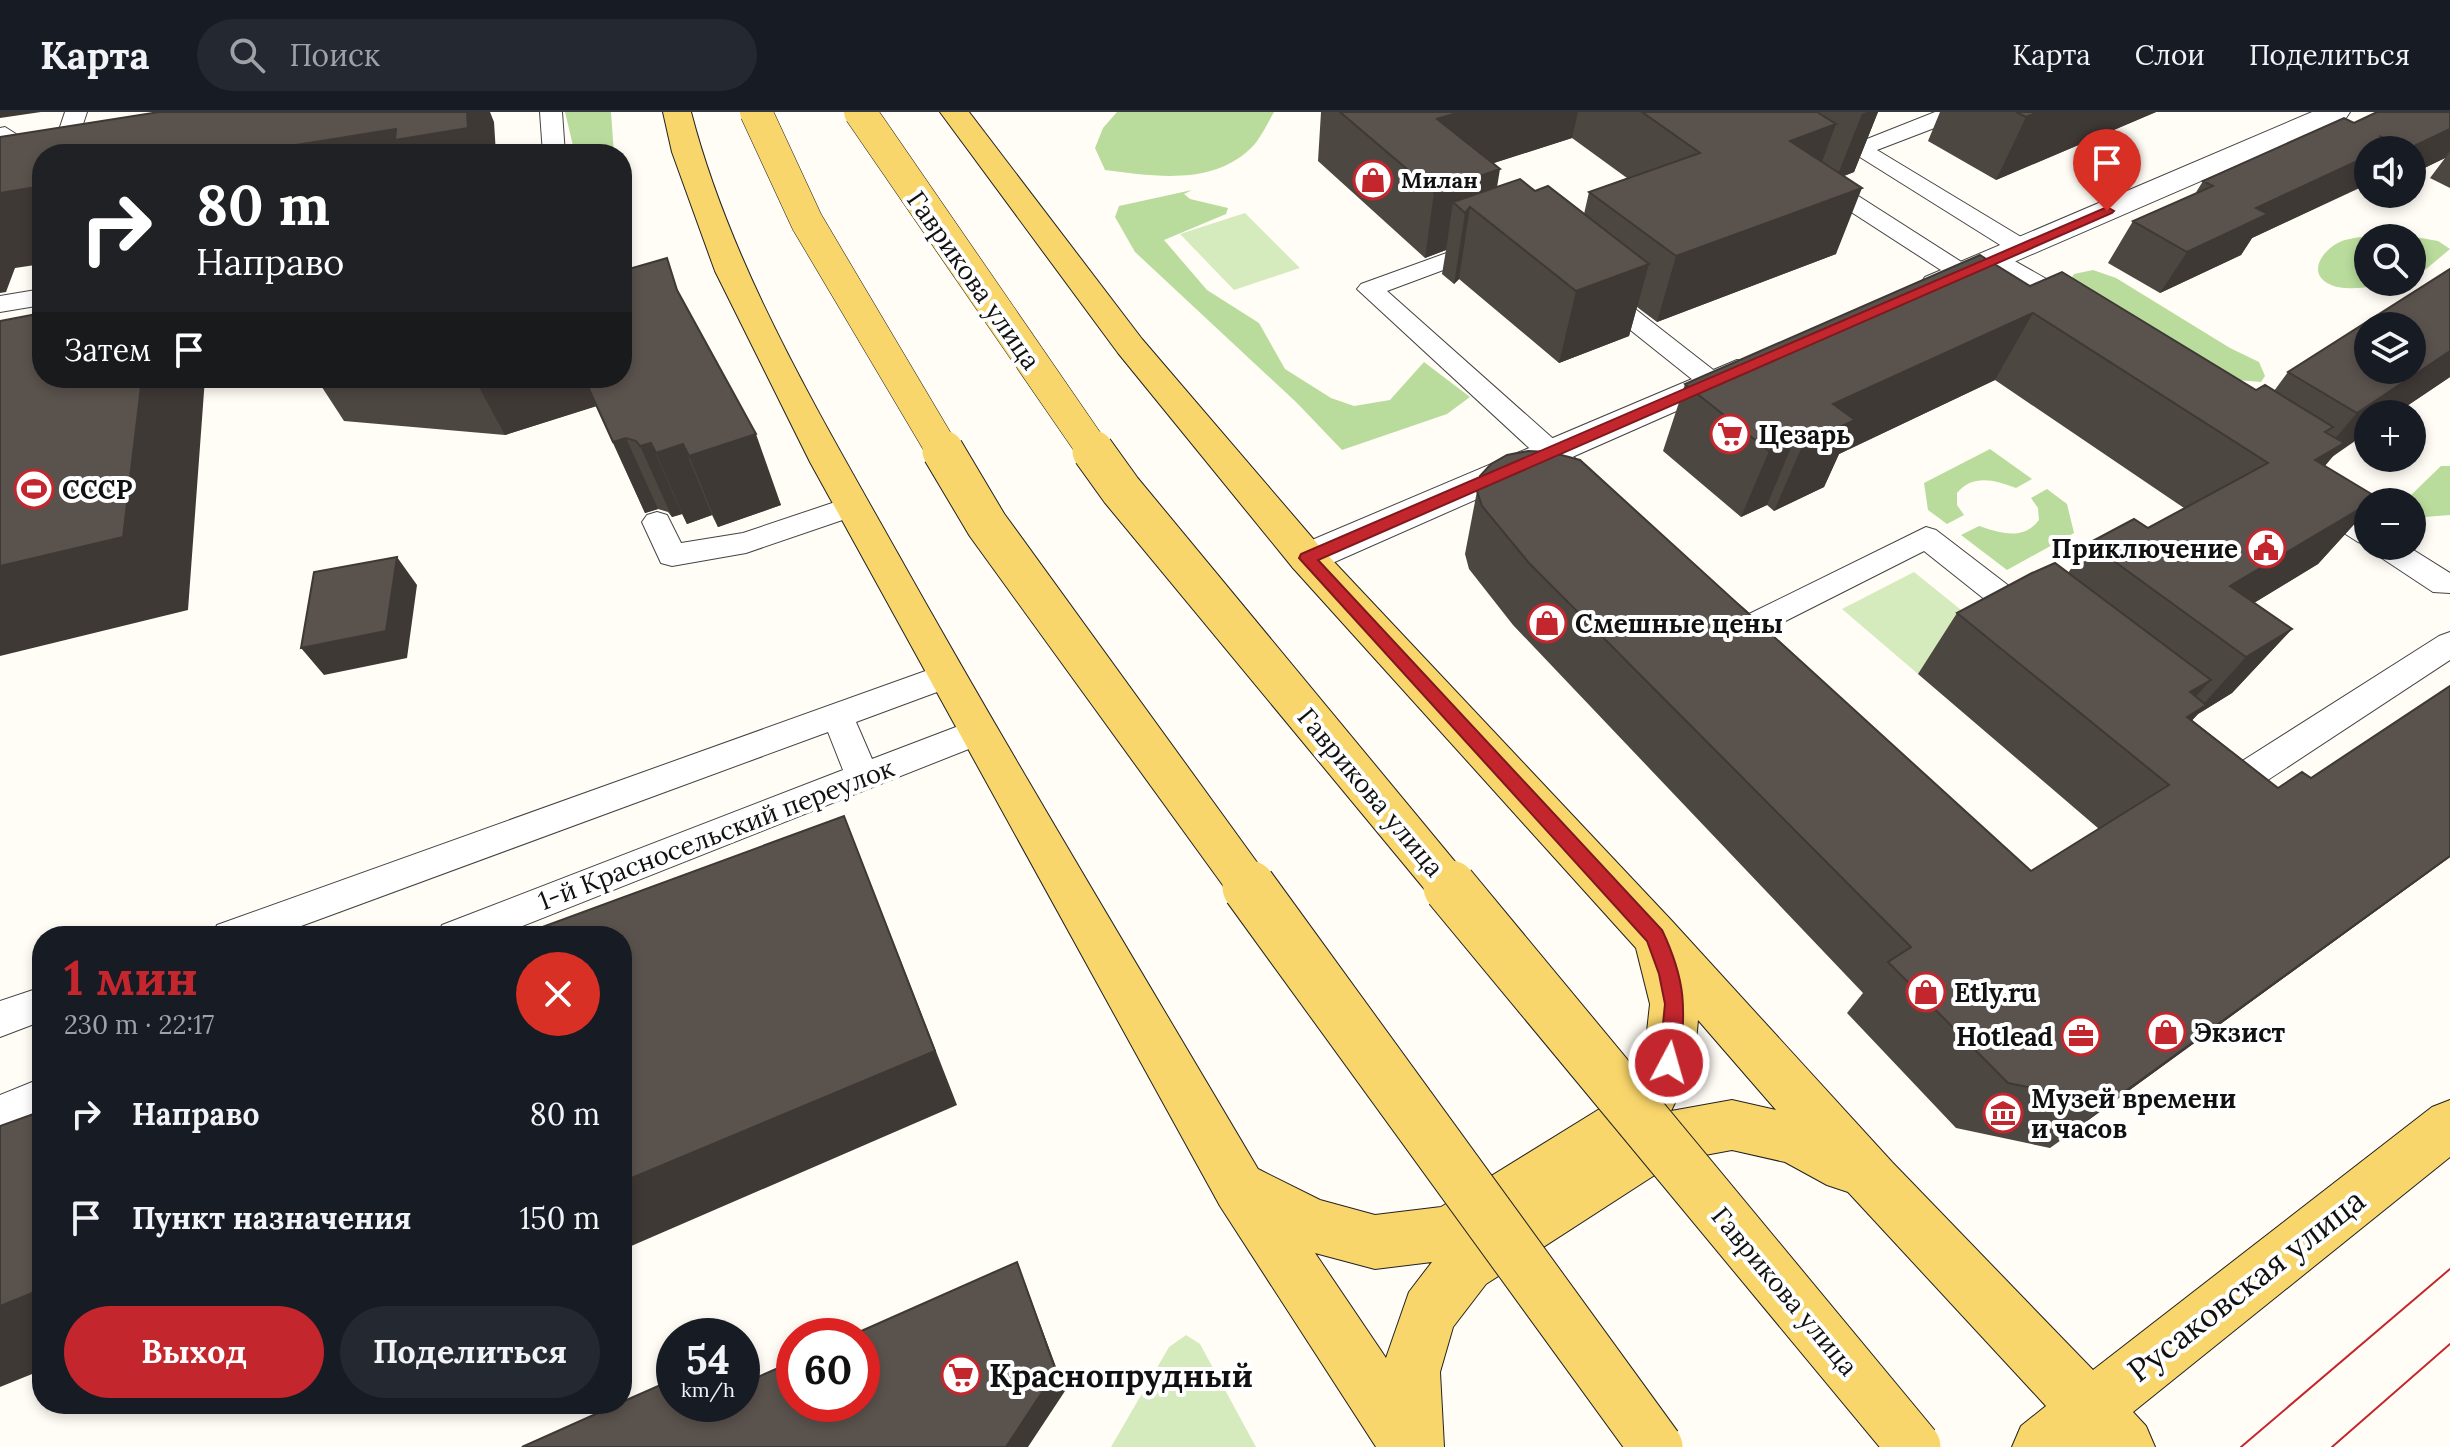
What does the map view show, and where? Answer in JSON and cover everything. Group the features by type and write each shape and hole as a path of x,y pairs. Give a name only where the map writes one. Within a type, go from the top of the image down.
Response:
{"main road":[{"path":"677,112 687,152 731,271 945,676 1239,1187 1412,1447"},
{"path":"756,112 807,222 987,525 1656,1447"},
{"name":"Гаврикова улица","path":"860,112 1121,490 1914,1447"},
{"path":"954,112 1130,346 1307,558 1655,936 1873,1181 2107,1428"},
{"path":"1239,1187 1312,1225 1375,1242 1449,1233 1645,1109 1669,1063 1675,1004 1669,974 1655,936"},
{"path":"1412,1447 1411,1372 1429,1312 1466,1264 1668,1137 1732,1125 1794,1139 1873,1181"},
{"name":"Русаковская улица","path":"2042,1447 2107,1428 2450,1125"}],"street":[{"path":"1905,298 2336,112"},
{"path":"1307,558 1763,360"}],"lane":[{"path":"65,144 76,112"},
{"path":"551,112 553,144"},
{"path":"1799,112 1860,149 2104,323"},
{"path":"1860,149 1955,112"},
{"path":"1803,172 2009,304"},
{"path":"1508,238 1370,289 1595,493"},
{"path":"1572,272 1712,382"},
{"path":"0,304 32,299"},
{"path":"2288,484 2354,526"},
{"path":"657,522 672,555 746,543 853,506"},
{"path":"1700,587 1746,629 1926,537 2057,639"},
{"path":"2407,560 2444,584"},
{"path":"2188,743 2239,781 2450,644"},
{"path":"257,926 945,676"},
{"path":"837,715 863,777"},
{"name":"1-й Красносельский переулок","path":"481,926 977,732"},
{"path":"0,1019 32,1008"},
{"path":"0,1114 32,1101"}],"green space":[{"path":"565,112 611,112 613,144 573,144"},
{"path":"1117,112 1274,112 1254,145 1235,161 1200,173 1162,176 1105,170 1095,148 1103,128"},
{"path":"1192,190 1184,194 1190,199 1228,208 1226,214 1164,240 1207,290 1259,323 1285,369 1331,398 1354,406 1390,400 1424,362 1470,397 1447,414 1342,450 1297,403 1135,252 1115,217 1119,206"},
{"path":"1245,213 1300,268 1234,290 1180,234"},
{"path":"2353,238 2354,288 2329,284 2318,272 2321,259 2331,247"},
{"path":"2426,239 2438,241 2450,249 2426,269"},
{"path":"2093,270 2116,278 2230,348 2259,362 2265,376 2261,382 2238,380 2071,279 2074,274"},
{"path":"1990,449 2032,479 2016,488 1984,480 1970,483 1957,493 1957,505 1964,515 1947,524 1928,510 1924,483"},
{"path":"2441,466 2450,466 2450,515 2426,517 2426,488 2418,488"},
{"path":"2047,489 2067,504 2074,533 2007,570 1961,535 1979,526 2011,534 2026,531 2039,520 2038,508 2031,498"},
{"path":"1914,572 1991,634 1918,674 1842,609"},
{"path":"1186,1335 1200,1344 1256,1447 1111,1447 1169,1347"}],"building":[{"path":"159,112 467,112 468,128 395,140 396,129 302,144 32,144 32,188 0,193 0,137"},
{"path":"1340,112 1460,112 1437,119 1500,169 1434,192"},
{"path":"1642,112 1817,112 1836,124 1790,141 1862,188 1676,256 1589,192 1700,153"},
{"path":"2016,112 2039,112 2026,117"},
{"path":"2377,112 2450,112 2450,129 2426,140 2426,136 2354,136 2354,162 2256,208 2268,214 2187,252 2133,221 2213,186 2203,181 2344,118 2354,123"},
{"path":"1520,179 1535,191 1548,186 1649,264 1576,291 1470,207 1465,213 1453,202"},
{"path":"1980,255 2030,286 2062,272 2256,390 2265,385 2333,427 2325,432 2344,443 2315,460 2361,488 2354,488 2354,512 2230,586 2292,629 2246,657 2089,543 2134,519 2148,528 2268,463 2033,313 1833,404 1855,420 1803,444 1795,438 1769,451 1685,384"},
{"path":"667,258 677,290 756,434 689,456 683,444 656,453 651,443 640,446 626,438 613,442 589,388 632,388 632,268"},
{"path":"2450,269 2450,351 2426,367 2426,312 2382,312 2408,296 2426,296 2426,284"},
{"path":"32,315 32,388 141,388 123,537 0,566 0,321"},
{"path":"2354,330 2354,384 2400,384 2376,400 2354,400 2354,411 2288,372"},
{"path":"1528,451 1550,452 1580,460 2031,871 2169,785 1957,613 2055,563 2211,680 2190,692 2206,705 2187,717 2278,788 2302,772 2311,778 2450,686 2450,856 2109,1103 2008,1083 1888,962 1911,947 1529,563 1482,506 1477,491 1480,476 1491,464 1507,455"},
{"path":"397,557 386,631 301,648 314,572"},
{"path":"844,816 935,1051 632,1178 632,926 545,926"},
{"path":"32,1115 32,1293 0,1306 0,1126"},
{"name":"Краснопрудный","path":"1017,1262 1056,1371 1006,1447 522,1447 596,1414 632,1414 632,1398 656,1387 656,1422 760,1422 760,1376 776,1369 776,1422 880,1422 880,1323"}],"tram line":[{"path":"2241,1447 2450,1269"},
{"path":"2332,1447 2450,1344"}],"place":[{"name":"Милан","path":"1373,180"},
{"name":"Цезарь","path":"1730,434"},
{"name":"СССР","path":"34,489"},
{"name":"Приключение","path":"2266,548"},
{"name":"Смешные цены","path":"1547,623"},
{"name":"Etly.ru","path":"1926,992"},
{"name":"Экзист","path":"2166,1032"},
{"name":"Hotlead","path":"2081,1036"},
{"name":"Музей времени и часов","path":"2003,1113"},
{"name":"Краснопрудный","path":"961,1375"}],"route":[{"path":"1669,1063 1675,1004 1669,974 1655,936 1307,558 2107,211"}]}
